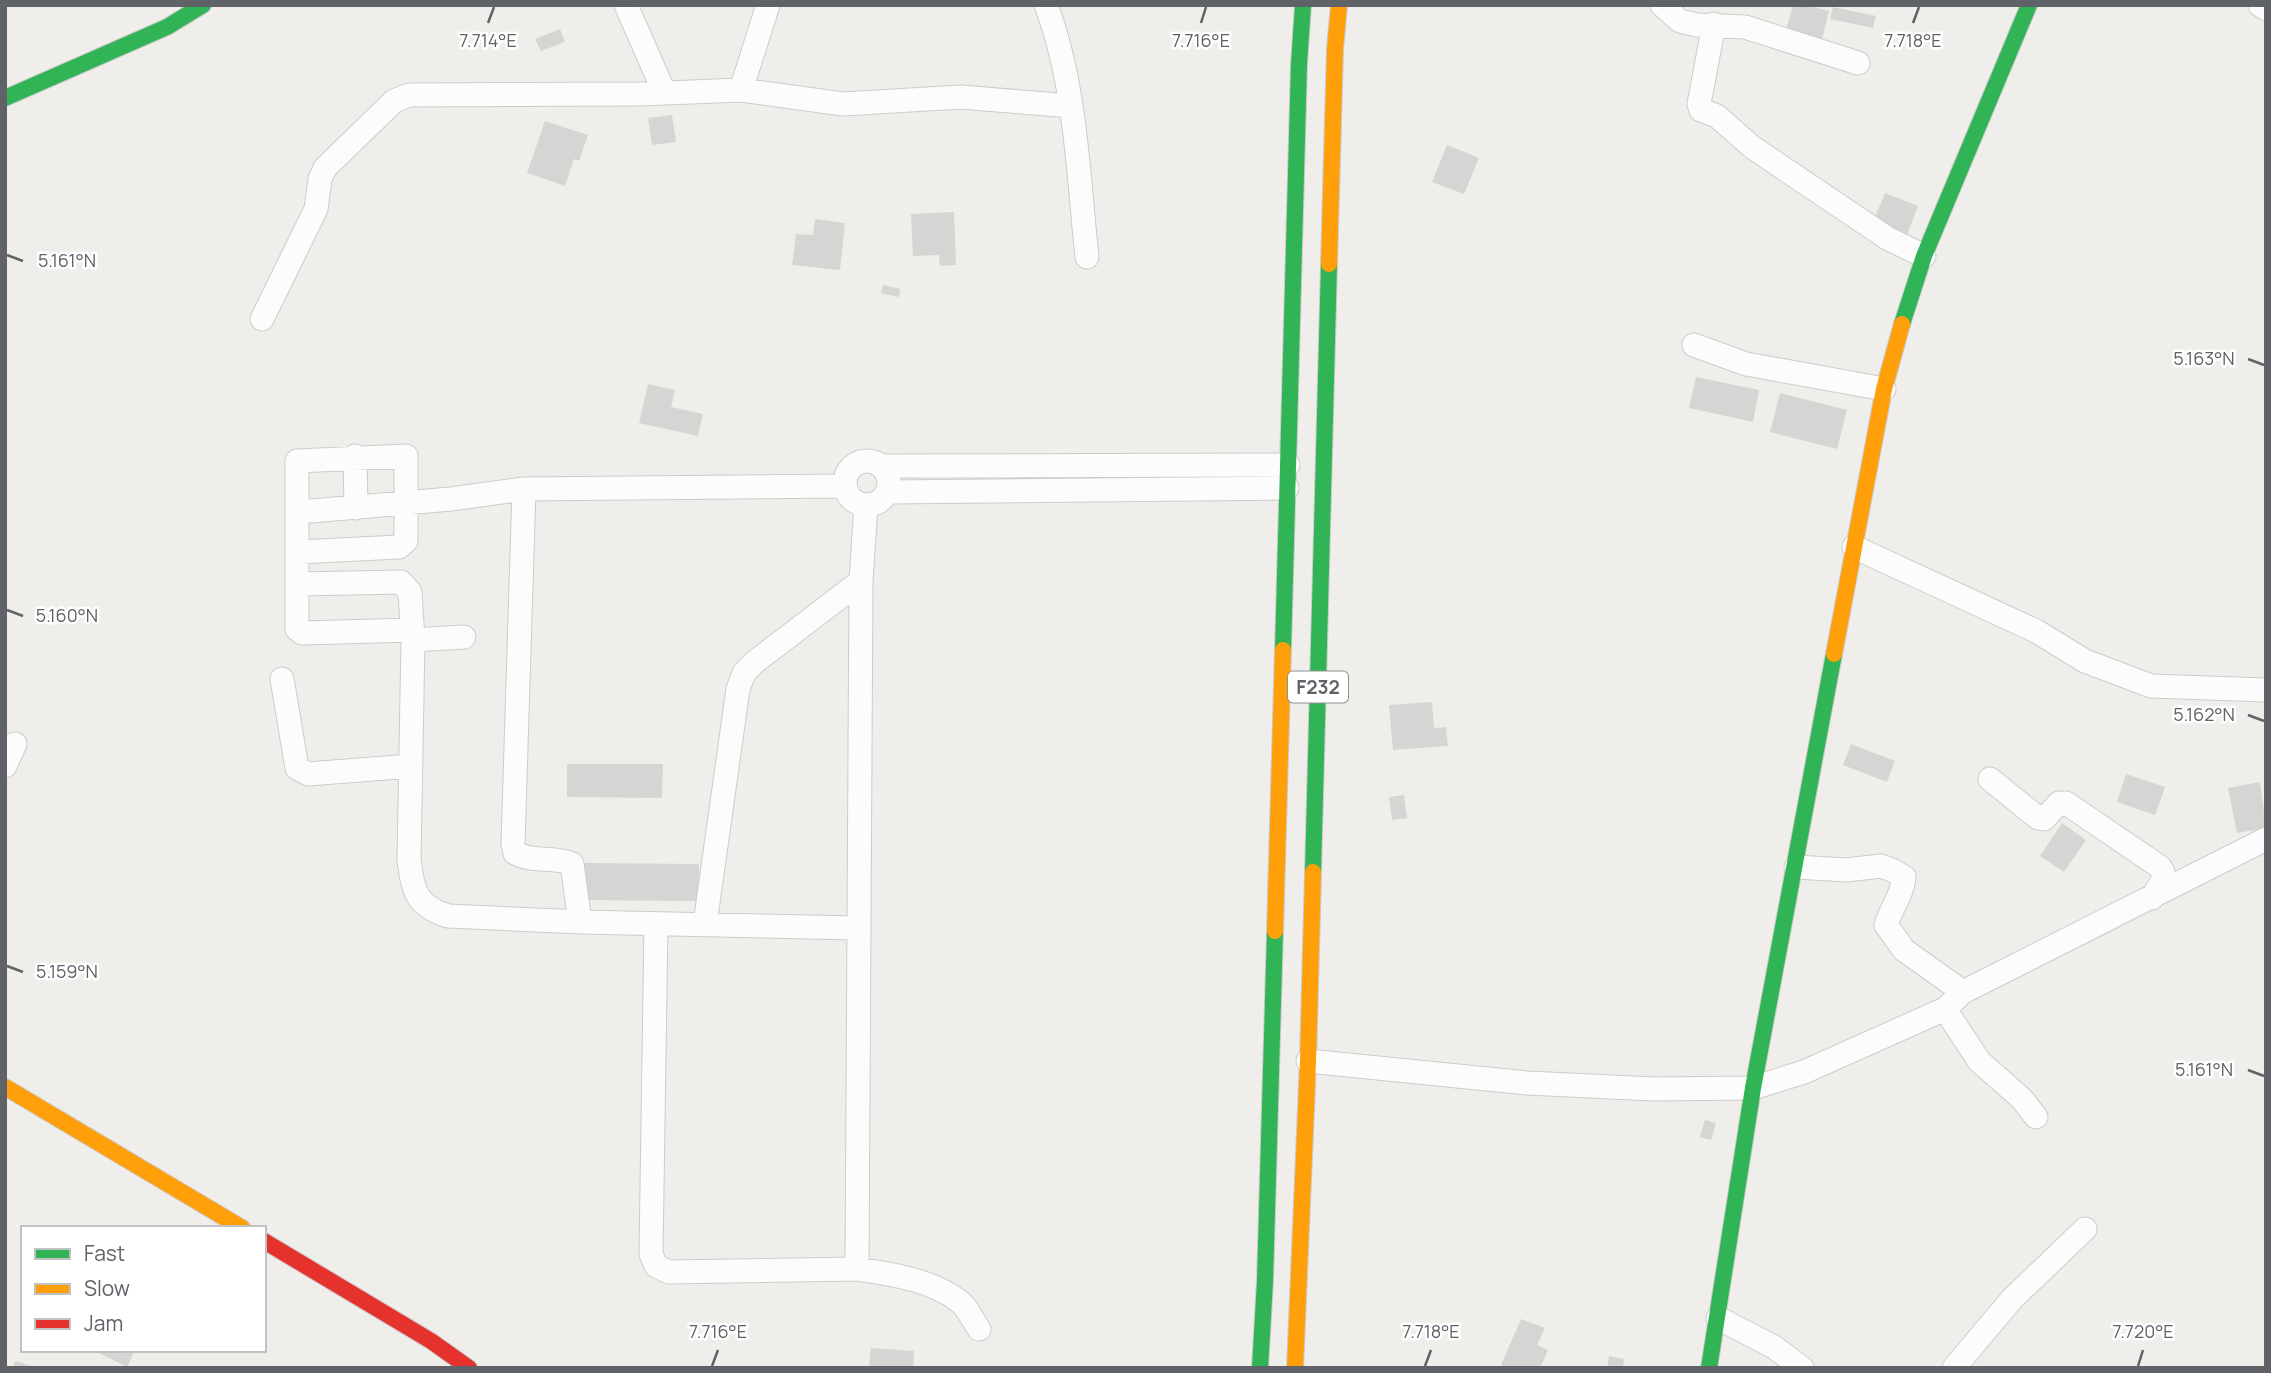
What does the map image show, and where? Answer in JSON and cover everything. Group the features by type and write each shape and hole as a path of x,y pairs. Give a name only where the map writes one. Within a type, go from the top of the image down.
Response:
{"main road":[{"path":"5,98 167,27 203,5"},
{"name":"F232","path":"1260,1368 1266,1253 1299,64 1303,5"},
{"name":"F232","path":"1295,1368 1308,1061 1335,49 1339,5"},
{"path":"1709,1368 1753,1088 1884,389 1924,256 2029,5"},
{"path":"6,1091 239,1226"},
{"path":"266,1242 431,1340 469,1368"}],"street":[{"path":"626,5 664,92"},
{"path":"741,90 768,5"},
{"path":"1046,5 1056,31 1071,106 1087,257"},
{"path":"1662,5 1680,21 1697,25 1745,27 1858,63"},
{"path":"2260,5 2266,9"},
{"path":"1714,24 1699,104 1701,110 1717,116 1752,148 1887,238 1924,256"},
{"path":"262,319 316,209 320,179 325,168 394,101 409,95 741,90 843,104 961,97 1071,106"},
{"path":"1694,345 1746,364 1884,389"},
{"path":"355,456 356,508"},
{"path":"299,552 404,545 406,456 355,456 297,461 297,629 302,633 464,637"},
{"path":"883,467 890,478 888,492 879,502 866,505 852,499 845,486 848,472 857,463 870,461 883,467 1288,465"},
{"path":"299,512 524,489 845,486"},
{"path":"888,492 1287,488"},
{"path":"524,489 513,844 515,853 524,858 566,861 572,864 580,922"},
{"path":"857,1269 861,581 866,505"},
{"path":"1854,547 2036,631 2085,661 2151,686 2266,690"},
{"path":"355,549 356,583"},
{"path":"705,924 738,689 744,673 861,581"},
{"path":"298,584 401,582 410,592 412,635 409,860 416,894 429,910 448,916 580,922 859,928"},
{"path":"282,679 297,768 302,772 308,774 411,766"},
{"path":"5,766 15,744"},
{"path":"1990,779 2038,818 2044,819 2059,803 2066,803 2160,867 2163,880 2152,898"},
{"path":"1308,1061 1527,1083 1654,1089 1753,1088 1804,1072 1945,1009 1963,992 2266,839"},
{"path":"1796,867 1846,870 1881,866 1904,877 1903,889 1891,908 1886,925 1904,950 1963,992"},
{"path":"656,924 651,1254 656,1266 669,1272 857,1269 886,1273 942,1291 963,1304 979,1329"},
{"path":"1945,1009 1979,1061 2022,1099 2036,1117"},
{"path":"1954,1368 2012,1299 2085,1229"},
{"path":"1718,1318 1774,1347 1802,1368"}],"building":[{"path":"1793,5 1806,5 1829,11 1818,55 1782,45"},
{"path":"1833,7 1876,16 1873,28 1830,19"},
{"path":"560,29 565,42 541,51 535,39"},
{"path":"672,115 676,142 652,145 648,118"},
{"path":"545,121 588,135 579,161 574,159 565,186 527,173"},
{"path":"1447,145 1479,158 1464,194 1432,182"},
{"path":"1885,193 1918,206 1902,248 1868,234"},
{"path":"954,212 956,265 940,266 939,255 913,256 911,214"},
{"path":"815,219 845,223 840,270 792,265 796,234 813,235"},
{"path":"883,285 900,289 899,297 881,293"},
{"path":"1696,377 1759,390 1753,422 1689,408"},
{"path":"648,384 675,390 671,407 703,414 698,436 639,423"},
{"path":"1780,393 1847,410 1837,449 1770,432"},
{"path":"1432,702 1434,728 1446,727 1448,746 1393,750 1389,705"},
{"path":"1851,744 1895,761 1887,782 1843,765"},
{"path":"567,764 663,764 662,798 567,797"},
{"path":"2126,774 2165,787 2155,815 2117,802"},
{"path":"2260,782 2266,828 2237,833 2228,788"},
{"path":"1404,795 1407,818 1392,820 1389,797"},
{"path":"2062,823 2086,840 2064,872 2040,856"},
{"path":"581,863 699,864 698,901 581,900"},
{"path":"1705,1120 1716,1123 1711,1140 1700,1137"},
{"path":"1521,1319 1545,1328 1537,1345 1548,1350 1540,1368 1507,1368 1501,1365"},
{"path":"871,1348 914,1351 913,1368 869,1368"},
{"path":"97,1352 134,1352 127,1367"},
{"path":"1609,1356 1624,1359 1623,1368 1607,1368"},
{"path":"15,1361 36,1367 36,1368 13,1368"}],"traffic: fast":[{"path":"5,98 167,27 203,5"},
{"path":"1283,650 1299,64 1303,5"},
{"path":"1902,324 1924,256 2029,5"},
{"path":"1313,872 1329,264"},
{"path":"1709,1368 1753,1088 1834,654"},
{"path":"1260,1368 1275,931"}],"traffic: slow":[{"path":"1329,264 1335,49 1339,5"},
{"path":"1834,654 1884,389 1902,324"},
{"path":"1275,931 1283,650"},
{"path":"1295,1368 1313,872"},
{"path":"5,1087 239,1226"}],"traffic: jam":[{"path":"266,1242 431,1341 469,1368"}]}
